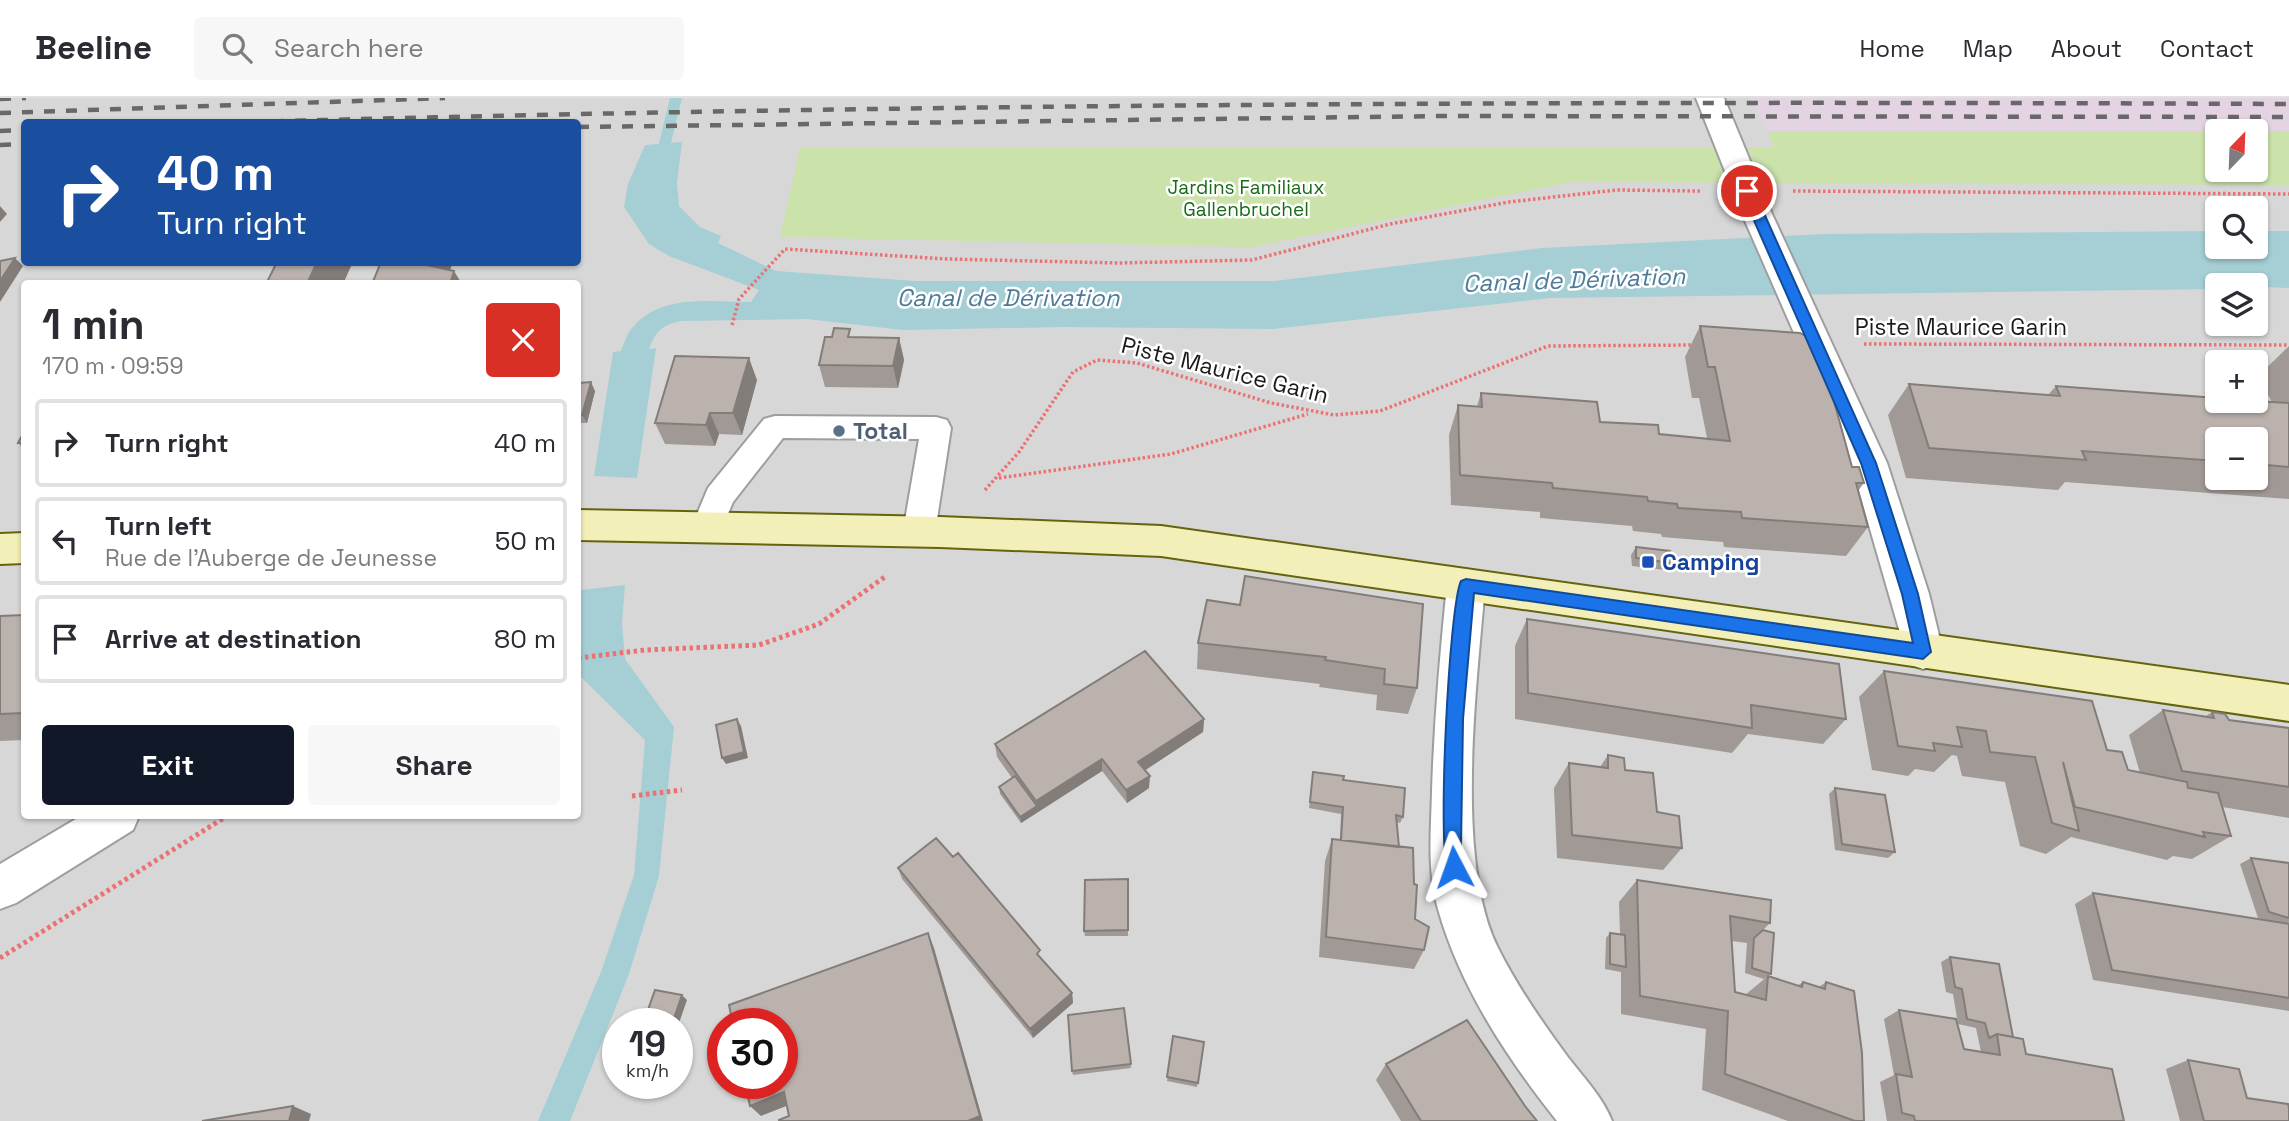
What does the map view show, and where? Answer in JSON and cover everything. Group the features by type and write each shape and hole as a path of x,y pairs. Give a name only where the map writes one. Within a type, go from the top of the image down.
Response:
{"main road":[{"path":"581,525 708,526 1161,541 2289,703"},
{"path":"0,549 21,548"}],"street":[{"path":"1710,98 1752,202 1869,463 1910,594 1923,652"},
{"path":"1466,585 1454,732 1452,847 1460,907 1479,961 1555,1080 1588,1121"},
{"path":"0,888 113,819"}],"lane":[{"path":"708,526 719,497 775,427 936,428 919,532"}],"path":[{"path":"732,325 739,299 785,249 947,260 1119,263 1252,260 1390,224 1509,202 1616,190 1752,202 2289,194"},
{"name":"Piste Maurice Garin","path":"1815,344 2289,345"},
{"name":"Piste Maurice Garin","path":"982,492 998,478 1037,427 1070,372 1098,359 1137,363 1311,414 1380,411 1548,346 1695,345"},
{"path":"998,478 1171,454 1311,414"},
{"path":"581,658 645,650 759,645 819,624 878,582"},
{"path":"632,796 682,790"},
{"path":"0,958 223,819"}],"shaded area":[{"path":"0,98 2289,98 2289,1121 0,1121"},
{"path":"1750,98 2289,98 2289,131 2268,131 2268,119 2205,119 2205,131 1768,131"}],"green space":[{"name":"Jardins Familiaux Gallenbruchel","path":"1768,131 2205,131 2205,182 2268,182 2268,131 2289,131 2289,185 1571,182 1251,247 780,237 800,148 1774,148"}],"water":[{"name":"Canal de Dérivation","path":"682,142 677,183 679,206 700,227 721,236 718,243 776,271 915,281 1275,281 1542,248 1824,234 2205,231 2205,259 2268,259 2268,231 2289,231 2289,288 2268,287 2268,273 2205,273 2205,289 1550,298 1273,329 1064,327 903,330 807,319 681,321 660,330 649,349 656,348 637,478 594,476 613,352 621,351 633,327 645,316 672,304 704,301 751,302 759,290 669,256 649,244 624,207 628,184 645,145"},
{"path":"625,585 622,623 625,659 674,727 659,876 629,974 615,1008 602,1008 602,1041 570,1121 538,1121 601,972 634,875 645,740 581,677 581,590"}],"building":[{"path":"15,258 0,281 0,261"},
{"path":"275,266 315,266 309,280 268,280"},
{"path":"379,266 431,266 454,271 451,280 374,280"},
{"path":"1700,326 1800,333 1818,343 1852,467 1859,467 1864,483 1856,483 1868,527 1742,518 1741,512 1678,508 1677,504 1648,501 1647,497 1553,488 1552,483 1460,475 1458,405 1482,407 1481,393 1597,402 1600,422 1658,425 1659,434 1730,441 1715,367 1708,367"},
{"path":"834,328 850,329 848,337 899,338 893,366 819,365 825,337 832,337"},
{"path":"675,356 749,358 733,413 710,413 706,425 655,423"},
{"path":"591,382 582,415 581,415 581,383"},
{"path":"1909,384 2060,396 2056,386 2205,397 2205,413 2268,413 2268,402 2289,403 2289,467 2268,465 2268,427 2205,427 2205,460 2082,451 2086,460 1929,448"},
{"path":"1636,547 1670,551 1671,563 1636,558"},
{"path":"1245,576 1423,604 1417,688 1384,684 1385,669 1325,660 1326,657 1198,643 1207,600 1240,605"},
{"path":"21,615 21,713 0,714 0,616"},
{"path":"1527,619 1839,664 1846,719 1751,705 1752,728 1528,693"},
{"path":"1145,651 1204,719 1138,762 1150,776 1126,790 1102,759 1036,801 995,744"},
{"path":"1884,671 2092,701 2107,750 2122,752 2128,770 2187,782 2188,788 2218,793 2231,836 2203,832 2205,837 2075,807 2063,762 2079,831 2052,823 2035,757 1990,752 1986,731 1957,727 1962,747 1933,743 1935,751 1898,746"},
{"path":"2163,710 2214,718 2212,712 2225,714 2229,720 2289,728 2289,787 2182,771"},
{"path":"737,719 744,752 722,758 716,725"},
{"path":"1608,755 1624,758 1625,770 1653,773 1657,812 1679,816 1682,848 1572,835 1569,763 1608,768"},
{"path":"1313,772 1344,776 1343,780 1405,788 1403,817 1396,815 1399,847 1341,840 1343,807 1310,802"},
{"path":"1015,776 1037,806 1020,817 999,787"},
{"path":"1835,788 1885,795 1895,852 1842,844"},
{"path":"936,838 953,857 958,853 1040,950 1037,954 1072,993 1030,1029 898,868"},
{"path":"1332,839 1413,848 1414,884 1417,885 1415,919 1429,927 1424,950 1326,937"},
{"path":"2251,858 2289,863 2289,918 2269,912"},
{"path":"1128,879 1128,930 1084,931 1085,880"},
{"path":"1637,880 1771,900 1770,923 1730,916 1735,992 1766,1000 1768,976 1802,987 1803,982 1825,989 1826,982 1854,991 1862,1053 1864,1121 1855,1121 1725,1074 1728,1011 1640,996"},
{"path":"2093,893 2289,924 2289,998 2112,970"},
{"path":"1763,930 1774,933 1771,974 1752,968 1754,938"},
{"path":"928,933 980,1116 968,1121 779,1121 789,1116 785,1099 798,1099 798,1008 730,1008 729,1005"},
{"path":"1610,933 1625,935 1626,967 1610,964"},
{"path":"1950,957 1999,964 2013,1037 1997,1034 1989,1038 1985,1023 1967,1019 1962,989 1955,987"},
{"path":"655,990 682,995 678,1008 649,1008"},
{"path":"1124,1008 1131,1064 1072,1071 1068,1015"},
{"path":"1899,1010 1956,1019 1964,1049 2000,1055 1997,1034 2023,1039 2026,1054 2112,1069 2124,1121 1915,1121 1914,1116 1902,1113 1896,1074 1912,1077"},
{"path":"1467,1020 1537,1121 1421,1121 1386,1064"},
{"path":"1173,1036 1204,1042 1198,1083 1167,1077"},
{"path":"2188,1060 2239,1069 2247,1098 2288,1104 2289,1121 2204,1121"},
{"path":"748,1099 767,1099 750,1106"},
{"path":"293,1106 289,1121 202,1121"}],"waterway":[{"path":"660,163 676,98"}],"railway":[{"path":"0,99 26,98"},
{"path":"0,113 445,98"},
{"path":"378,119 1015,107 1779,103 2289,104"},
{"path":"581,127 1444,116 2289,117"},
{"path":"0,131 21,130"},
{"path":"0,145 21,144"}],"place":[{"name":"Total","path":"839,431"},
{"name":"Camping","path":"1648,562"}],"route":[{"path":"1454,867 1454,719 1466,585 1923,652 1910,594 1869,463 1747,191"}]}
